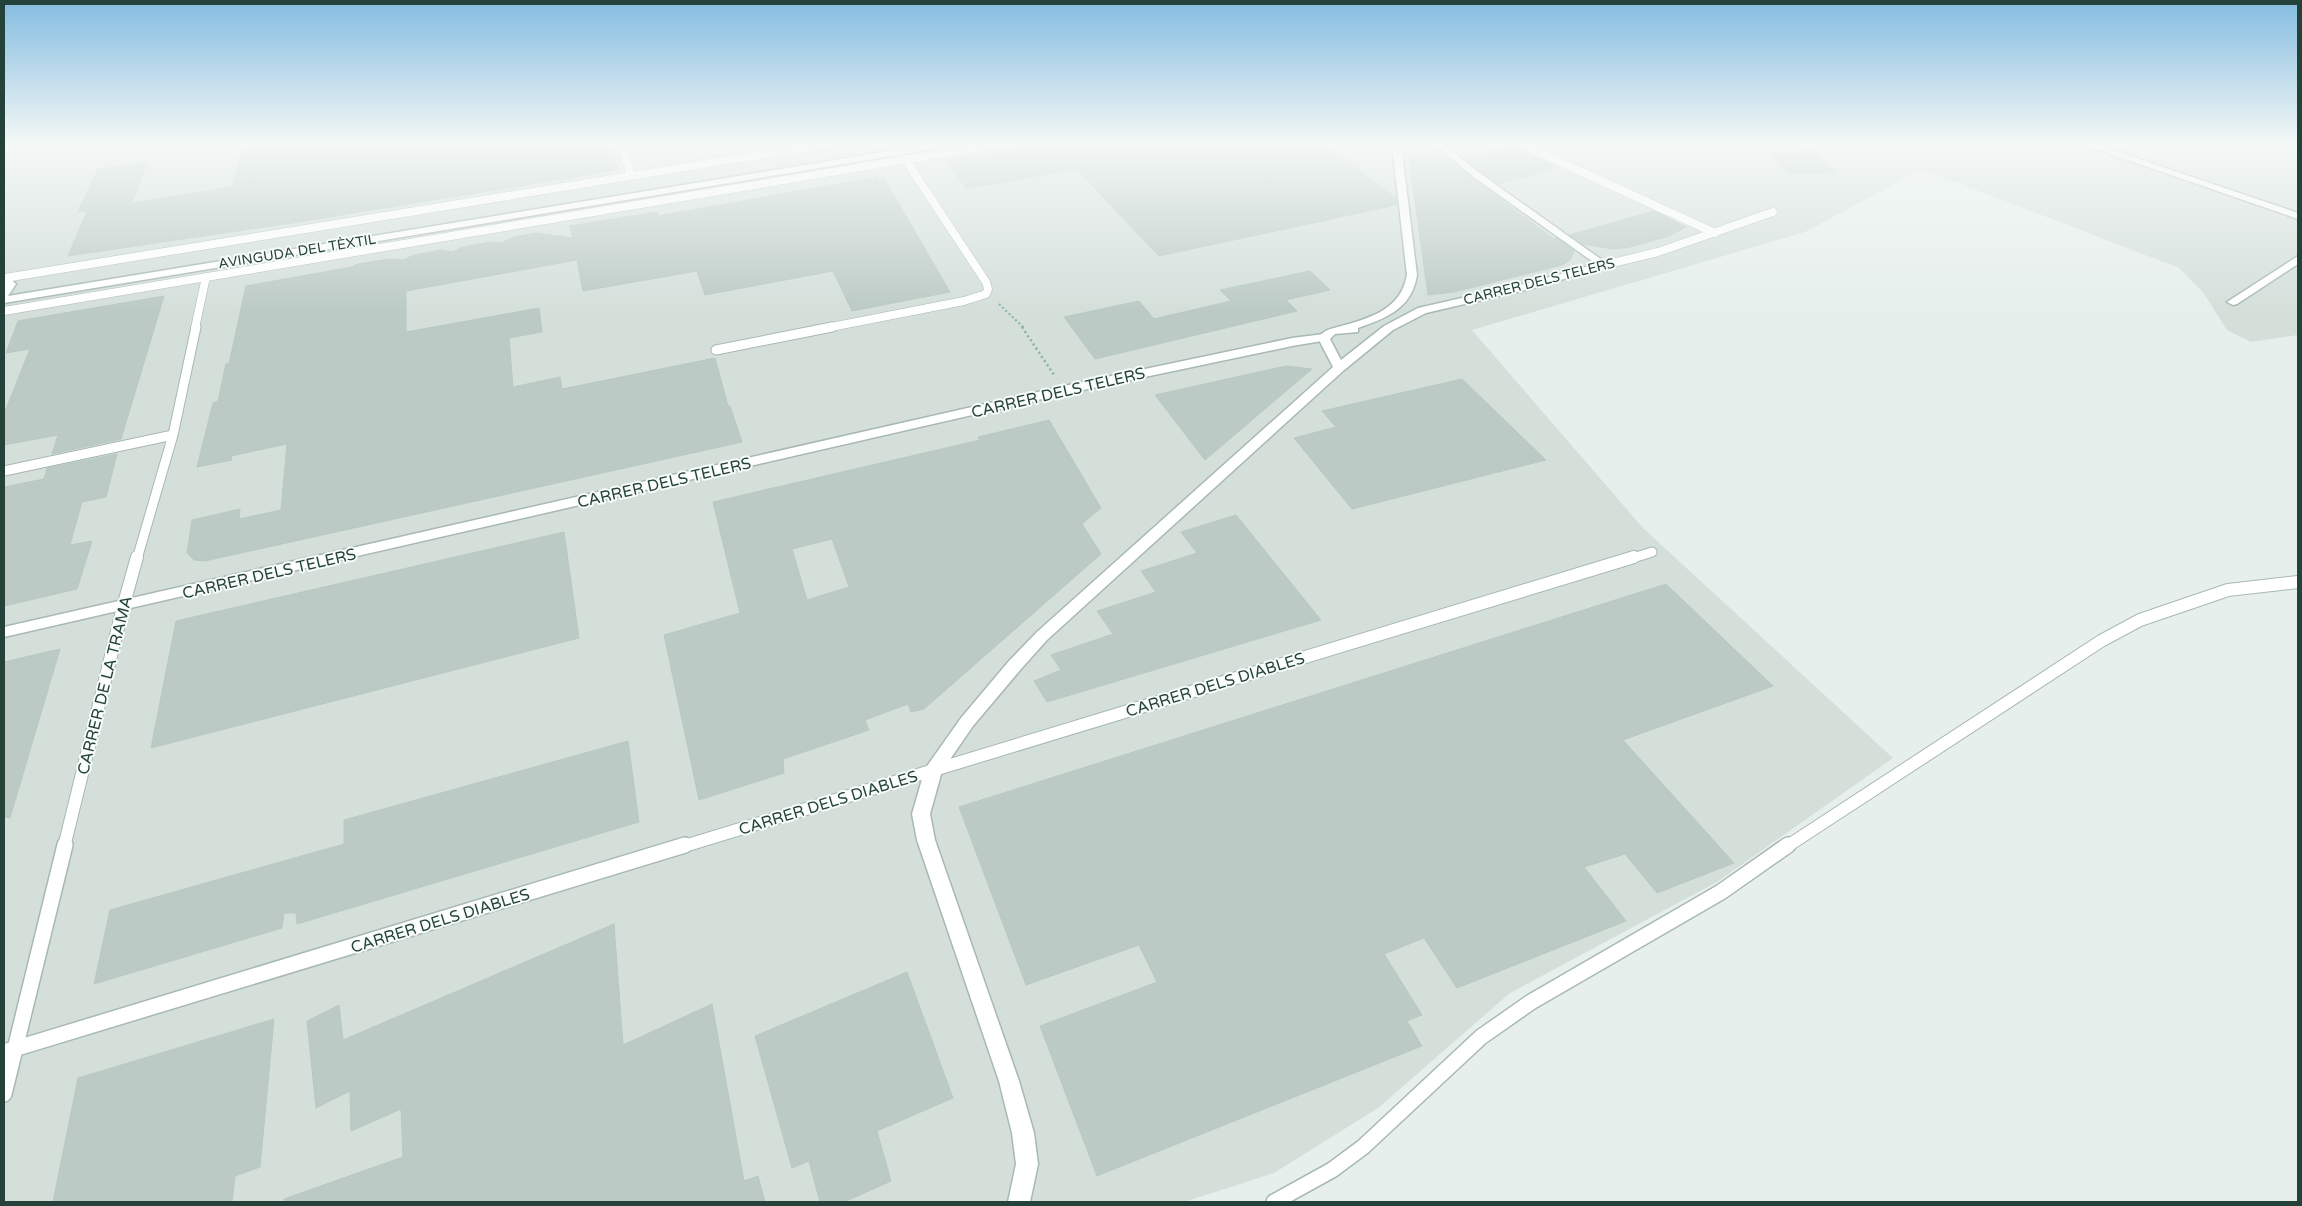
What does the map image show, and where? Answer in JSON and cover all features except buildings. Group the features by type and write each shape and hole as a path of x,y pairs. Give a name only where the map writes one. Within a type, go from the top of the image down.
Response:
{"street":[{"name":"AVINGUDA DEL TÈXTIL","path":"6,291 553,200"},
{"name":"AVINGUDA DEL TÈXTIL","path":"4,300 606,200"},
{"path":"1403,200 1412,275 1418,295"},
{"path":"1512,200 1604,265"},
{"path":"2252,200 2298,216"},
{"path":"2233,302 2298,260"},
{"name":"CARRER DELS TELERS","path":"934,769 967,722 1042,636 1358,351 1364,348 1368,341 1410,315 1448,303 1534,285 1604,265"},
{"path":"4,277 10,284 6,291"},
{"path":"1339,368 1327,343 1332,331 1345,329 1392,310 1401,303 1418,295 1448,303"},
{"path":"1345,329 1358,332 1368,341"},
{"name":"CARRER DELS TELERS","path":"4,632 123,607 1064,390 1292,342 1327,343"},
{"path":"1327,343 1343,352 1358,351"},
{"path":"934,769 922,814 926,840 1009,1081 1023,1133 1027,1164 1019,1202"}],"lane":[{"path":"4,277 476,200"},
{"path":"4,311 661,200"},
{"path":"716,350 964,301 986,294 988,289 986,282 932,200"},
{"path":"1644,200 1715,233"},
{"name":"CARRER DELS TELERS","path":"1604,265 1658,252 1773,212"},
{"path":"248,270 251,259"},
{"name":"CARRER DE LA TRAMA","path":"4,1094 10,1051 123,607 173,435 206,277"},
{"path":"4,471 173,435"},
{"name":"CARRER DELS DIABLES","path":"10,1051 1652,552"},
{"path":"1274,1202 1332,1170 1363,1147 1481,1037 1531,1002 1721,892 1776,853 2101,641 2140,620 2228,590 2298,582"}],"path":[{"path":"986,294 1015,317 1031,334 1064,390"}],"shaded area":[{"path":"4,200 1864,200 1805,232 1472,330 1643,528 1893,758 1717,882 1510,993 1378,1108 1274,1173 1184,1202 4,1202"},
{"path":"2003,200 2298,200 2298,335 2251,342 2227,330 2203,292 2179,268"}]}
